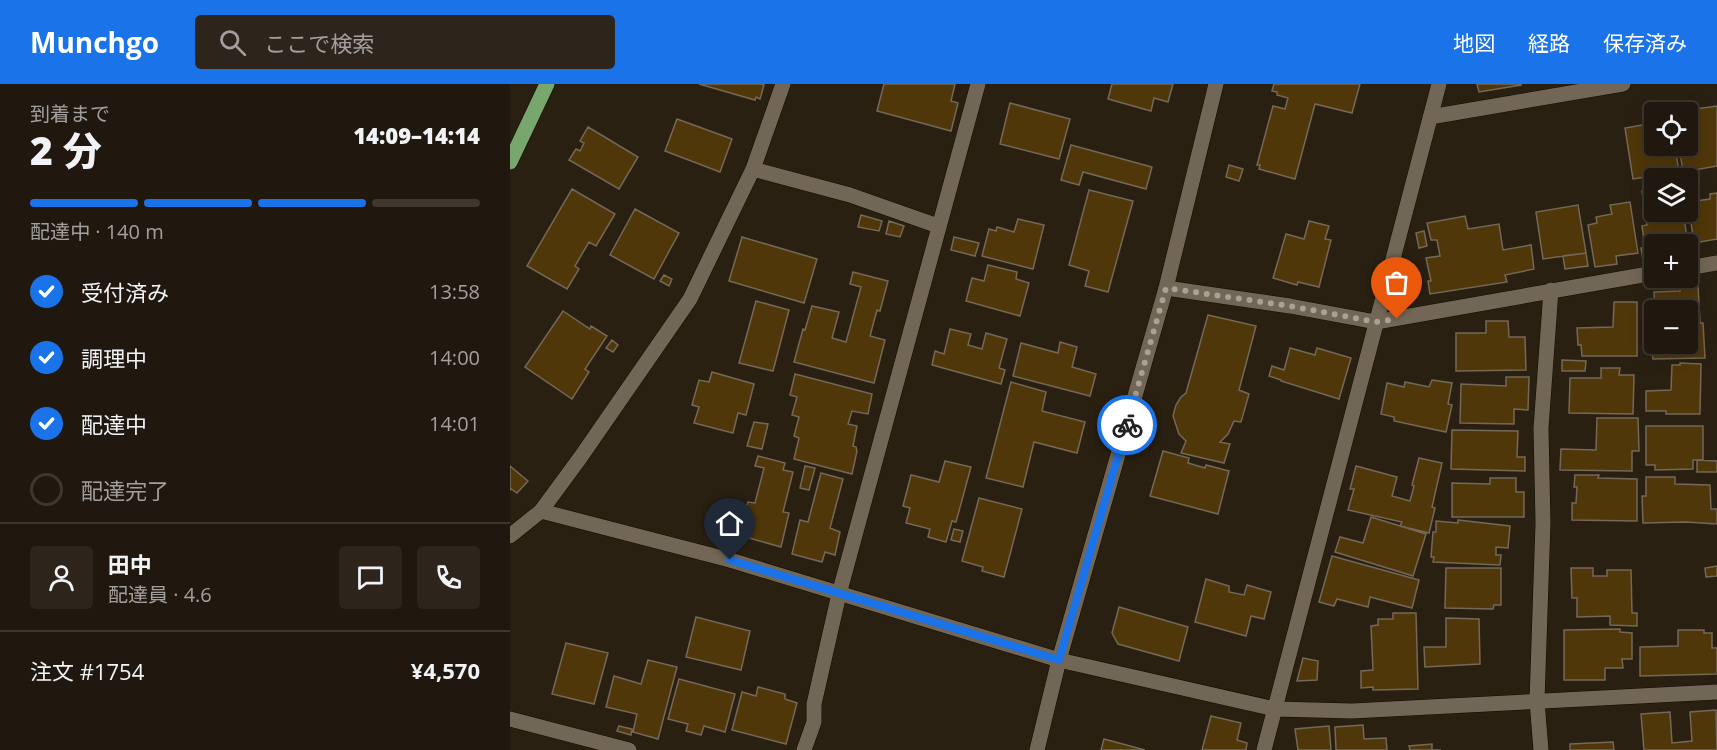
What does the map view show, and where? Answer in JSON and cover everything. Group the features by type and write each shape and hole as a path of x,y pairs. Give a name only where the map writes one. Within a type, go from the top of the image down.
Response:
{"main road":[{"path":"510,162 548,84"}],"street":[{"path":"510,536 541,511 690,299 753,169 783,84"},
{"path":"804,750 814,722 814,704 839,594 978,84"},
{"path":"1037,750 1059,660 1166,288 1216,84"},
{"path":"1264,750 1439,84"},
{"path":"1430,117 1623,84"},
{"path":"753,169 850,195 938,226"},
{"path":"1698,266 1717,263"},
{"path":"1166,288 1290,306 1376,322 1644,275"},
{"path":"1541,750 1537,701 1543,523 1541,428 1551,290"},
{"path":"541,511 730,560 1059,660 1275,709 1352,711 1717,692"},
{"path":"510,719 628,750"}],"building":[{"path":"699,84 764,85 760,99 756,97 755,100"},
{"path":"884,84 955,84 951,101 958,103 951,131 877,111"},
{"path":"1112,84 1173,84 1168,102 1154,98 1151,111 1108,99"},
{"path":"1274,84 1360,84 1352,113 1315,104 1295,179 1259,169 1260,165 1257,165 1273,106 1285,109 1288,98 1272,91"},
{"path":"1477,84 1521,84 1521,85 1479,92"},
{"path":"1010,103 1070,119 1059,159 1000,144"},
{"path":"1717,106 1717,166 1698,169 1682,168 1681,156 1698,156 1698,109"},
{"path":"677,119 732,139 720,172 665,151"},
{"path":"1644,125 1644,156 1677,156 1678,168 1644,168 1644,177 1633,179 1625,128"},
{"path":"588,127 638,157 619,189 569,160 576,149 580,151 584,143 580,141"},
{"path":"1071,145 1152,167 1146,189 1083,172 1079,185 1061,180"},
{"path":"1229,165 1243,169 1239,181 1226,177"},
{"path":"572,189 615,214 596,246 589,242 575,266 579,269 567,289 527,266"},
{"path":"1089,190 1133,201 1108,292 1085,286 1089,271 1069,265"},
{"path":"1717,193 1717,239 1698,242 1698,234 1693,234 1691,222 1698,222 1698,201 1710,199 1710,194"},
{"path":"1630,202 1638,253 1616,256 1617,264 1595,267 1588,225 1597,223 1596,217 1612,214 1610,205"},
{"path":"1578,205 1586,253 1543,259 1536,212"},
{"path":"635,209 679,233 654,279 610,255"},
{"path":"861,215 882,221 879,231 858,227"},
{"path":"1465,216 1468,229 1499,224 1503,250 1531,245 1534,269 1505,275 1507,282 1430,294 1428,281 1431,281 1426,258 1440,256 1437,240 1431,240 1427,223"},
{"path":"1018,219 1044,225 1033,269 982,256 989,229 996,231 997,227 1014,232"},
{"path":"889,221 904,226 900,237 886,234"},
{"path":"1309,221 1329,226 1325,239 1331,240 1319,287 1298,282 1297,285 1273,278 1286,234 1304,239"},
{"path":"1647,222 1685,222 1686,234 1644,234 1644,240 1642,226 1647,225"},
{"path":"1424,231 1427,246 1419,248 1416,233"},
{"path":"742,237 817,259 804,303 729,281"},
{"path":"954,237 979,243 975,256 951,250"},
{"path":"1644,247 1644,260 1643,260 1641,248"},
{"path":"1586,253 1588,266 1565,269 1563,256"},
{"path":"988,265 1017,272 1016,279 1029,283 1020,316 966,301 972,278 984,281"},
{"path":"853,272 888,281 870,336 885,340 874,383 794,362 812,306 839,312 832,338 846,342 861,287 850,284"},
{"path":"664,275 672,279 669,286 660,281"},
{"path":"1698,285 1705,358 1653,359 1652,354 1698,354 1698,300 1654,300 1654,292 1680,291 1679,288 1698,288"},
{"path":"756,301 789,310 773,371 739,363"},
{"path":"1614,302 1637,302 1637,356 1582,356 1581,345 1578,345 1577,328 1613,327"},
{"path":"563,311 590,329 591,326 607,336 585,369 589,372 572,399 525,367"},
{"path":"1208,315 1256,326 1239,390 1249,394 1241,422 1234,421 1228,434 1220,442 1230,444 1224,463 1181,453 1186,441 1179,434 1173,416 1176,405 1186,393"},
{"path":"1486,321 1508,321 1509,337 1525,337 1526,370 1456,371 1456,333 1486,333"},
{"path":"950,329 971,334 968,345 982,349 986,333 1007,339 999,368 1005,370 1001,384 932,365 935,351 944,354"},
{"path":"612,340 618,345 613,352 606,348"},
{"path":"1060,342 1077,347 1072,367 1096,374 1090,396 1013,376 1021,343 1058,353"},
{"path":"1290,348 1315,355 1317,348 1351,358 1339,399 1269,376 1272,366 1284,370"},
{"path":"1562,360 1586,361 1585,371 1562,371"},
{"path":"1680,363 1701,364 1700,414 1666,414 1666,411 1646,411 1646,391 1671,390 1672,365 1680,365"},
{"path":"1601,368 1620,368 1619,375 1634,375 1633,414 1569,413 1570,378 1601,378"},
{"path":"712,372 754,384 746,415 738,413 733,433 694,423 699,407 692,405 699,380 709,382"},
{"path":"795,374 872,394 868,414 852,411 848,424 857,426 853,446 857,451 852,474 794,459 799,438 794,436 799,417 792,415 797,397 790,395"},
{"path":"1506,377 1529,377 1528,410 1514,409 1514,424 1460,423 1461,384 1506,386"},
{"path":"1432,380 1452,383 1448,404 1452,405 1446,432 1394,421 1394,417 1381,414 1387,383 1404,387 1405,382 1429,387"},
{"path":"1011,382 1046,392 1042,411 1085,422 1077,453 1034,442 1023,487 986,478"},
{"path":"1597,418 1638,418 1639,451 1632,451 1632,471 1560,470 1561,449 1596,450"},
{"path":"754,422 768,424 762,449 747,446"},
{"path":"1646,426 1703,426 1703,460 1693,460 1693,469 1655,470 1655,465 1646,465"},
{"path":"1452,430 1518,431 1517,457 1525,457 1525,471 1451,469"},
{"path":"1163,451 1189,458 1188,463 1229,471 1218,514 1150,496"},
{"path":"758,456 785,463 783,470 793,472 783,512 789,513 781,547 728,532 726,540 712,536 719,508 732,511 733,507 745,510 748,502 755,503 764,468 755,466"},
{"path":"1419,458 1442,463 1429,533 1400,526 1402,522 1348,510 1354,489 1350,489 1356,466 1397,477 1392,496 1410,501"},
{"path":"1697,460 1717,461 1717,472 1697,472"},
{"path":"945,461 971,467 956,522 952,521 946,542 928,537 930,529 906,523 910,508 903,506 911,475 939,482"},
{"path":"510,466 528,481 517,493 510,490"},
{"path":"805,466 815,468 809,490 800,488"},
{"path":"821,473 843,479 830,528 840,532 835,555 825,552 822,562 792,554 800,520 808,522"},
{"path":"1575,475 1637,479 1637,521 1572,520 1572,503 1576,503"},
{"path":"1646,477 1675,477 1675,484 1710,485 1711,509 1717,509 1717,524 1643,523 1642,496 1646,496"},
{"path":"1490,478 1516,478 1516,492 1524,492 1524,517 1452,517 1452,483 1490,484"},
{"path":"979,498 1022,509 1004,577 982,571 983,567 962,561"},
{"path":"1371,517 1426,534 1413,576 1335,552 1340,537 1363,543"},
{"path":"1458,520 1510,526 1508,548 1496,547 1496,555 1501,555 1500,565 1433,562 1434,557 1431,557 1436,521 1458,523"},
{"path":"954,529 963,531 960,542 951,540"},
{"path":"1332,556 1419,580 1412,608 1370,597 1368,607 1337,599 1334,606 1319,602"},
{"path":"1717,566 1717,576 1706,577 1705,568"},
{"path":"1446,568 1501,568 1501,605 1494,605 1493,609 1445,608"},
{"path":"1571,568 1593,568 1593,576 1607,576 1607,570 1631,570 1632,613 1637,613 1637,626 1610,625 1610,616 1577,617 1577,598 1572,598"},
{"path":"1206,579 1229,586 1229,592 1244,595 1247,585 1271,592 1264,619 1251,616 1246,636 1195,622"},
{"path":"1119,607 1188,627 1179,661 1118,644 1112,633"},
{"path":"1393,613 1416,613 1418,689 1361,688 1361,671 1373,670 1371,626 1378,625 1378,619 1393,619"},
{"path":"696,617 750,631 741,670 686,657"},
{"path":"1446,618 1479,619 1480,664 1425,667 1424,647 1446,647"},
{"path":"1620,629 1620,632 1632,633 1632,659 1622,659 1623,668 1605,668 1605,680 1564,680 1564,630"},
{"path":"1678,630 1704,630 1704,633 1712,633 1712,648 1717,648 1717,674 1640,676 1640,647 1678,646"},
{"path":"566,643 608,653 594,704 552,694"},
{"path":"1303,658 1318,661 1317,680 1297,681"},
{"path":"648,660 677,667 658,739 633,732 637,714 606,707 614,676 641,684"},
{"path":"679,679 735,694 725,732 704,726 701,735 686,731 688,724 668,719"},
{"path":"758,687 785,694 785,699 797,703 786,744 732,730 742,692 756,696"},
{"path":"1716,710 1717,750 1644,750 1641,714 1670,712 1672,743 1692,741 1690,712"},
{"path":"1211,716 1241,723 1237,740 1247,743 1246,750 1202,750"},
{"path":"1363,725 1364,739 1386,738 1387,750 1336,750 1335,727"},
{"path":"619,726 632,729 631,735 617,731"},
{"path":"1329,726 1331,750 1298,750 1295,729"},
{"path":"1104,739 1145,750 1101,750"},
{"path":"1613,742 1614,750 1570,750 1570,744"},
{"path":"1432,744 1432,750 1410,750 1409,746"}],"way so far":[{"path":"1127,425 1166,288 1290,306 1376,322 1397,319"}],"route":[{"path":"730,560 1059,660 1127,425"}]}
